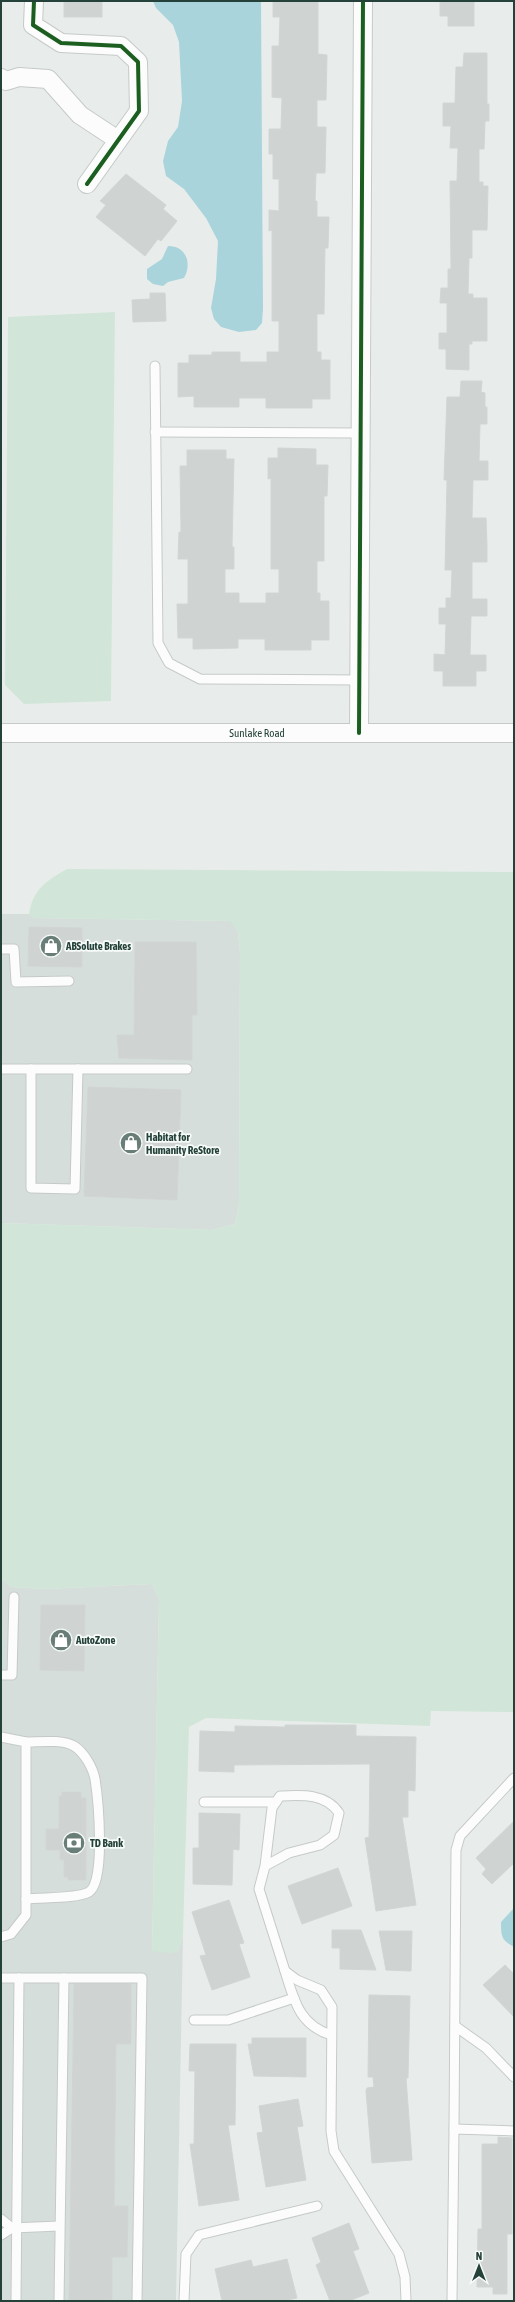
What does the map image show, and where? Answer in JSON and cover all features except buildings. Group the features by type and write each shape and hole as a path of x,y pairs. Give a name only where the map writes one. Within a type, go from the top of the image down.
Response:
{"street":[{"path":"34,1 33,25 61,43 120,46 138,62 139,111 87,184"},
{"path":"359,733 363,1"},
{"path":"1,78 6,81 19,77 48,79 80,114 118,140"},
{"name":"Sunlake Road","path":"1,733 514,733"}],"lane":[{"path":"155,366 158,643 170,663 200,679 360,680"},
{"path":"155,432 361,433"},
{"path":"1,949 14,949 16,982 69,981"},
{"path":"1,1069 187,1070"},
{"path":"31,1069 31,1188 75,1189 78,1069"},
{"path":"1,1675 12,1675 14,1597"},
{"path":"1,1737 26,1742 73,1745 80,1751 95,1778 100,1845 97,1882 90,1891 79,1895 26,1898"},
{"path":"1,1937 11,1934 26,1915 26,1742"},
{"path":"452,2301 456,1850 460,1836 514,1778"},
{"path":"265,1866 290,1853 320,1845 334,1835 339,1813 334,1804 320,1798 300,1795 280,1796 272,1808 265,1866 259,1889 294,1998 302,2017 317,2030 331,2035"},
{"path":"204,1802 276,1802"},
{"path":"285,1971 297,1980 321,1990 332,2007 331,2131 334,2151 399,2254 406,2277 406,2301"},
{"path":"1,1978 142,1978 137,2301"},
{"path":"16,2301 15,2228 19,1978"},
{"path":"58,2301 64,1978"},
{"path":"194,2020 228,2020 294,1998"},
{"path":"455,2026 486,2048 514,2077"},
{"path":"454,2129 514,2131"},
{"path":"184,2301 186,2254 199,2235 317,2206"},
{"path":"1,2219 15,2228"},
{"path":"1,2235 15,2228 59,2226"}],"shaded area":[{"path":"1,914 29,914 34,918 231,921 238,931 240,953 239,1204 235,1224 212,1230 1,1223"},
{"path":"1,1578 11,1587 46,1589 152,1584 159,1599 152,1951 178,1951 183,1936 176,2301 1,2301"}],"green space":[{"path":"115,312 111,701 24,704 5,685 8,317"},
{"path":"67,869 514,872 514,1712 431,1711 430,1726 206,1718 189,1727 183,1936 178,1951 172,1953 152,1951 159,1599 152,1584 46,1589 11,1587 1,1578 1,1223 212,1230 235,1224 239,1204 240,953 238,931 230,921 34,918 29,914 37,892 47,882"}],"water":[{"path":"153,1 261,1 263,309 262,323 256,330 239,332 221,327 214,319 211,308 216,279 218,241 206,218 184,189 166,176 163,161 168,141 178,127 182,101 179,42 173,25 156,8"},
{"path":"168,246 180,249 184,252 188,267 186,273 184,278 168,282 163,286 153,284 147,279 147,269 162,259"},
{"path":"514,1908 514,1947 504,1940 501,1931 501,1922"}],"cycle path":[{"path":"34,1 33,25 61,43 121,46 138,62 139,111 87,184"},
{"path":"359,733 363,1"}],"place":[{"name":"ABSolute Brakes","path":"51,946"},
{"name":"Habitat for Humanity ReStore","path":"131,1143"},
{"name":"AutoZone","path":"61,1640"},
{"name":"TD Bank","path":"74,1843"}]}
